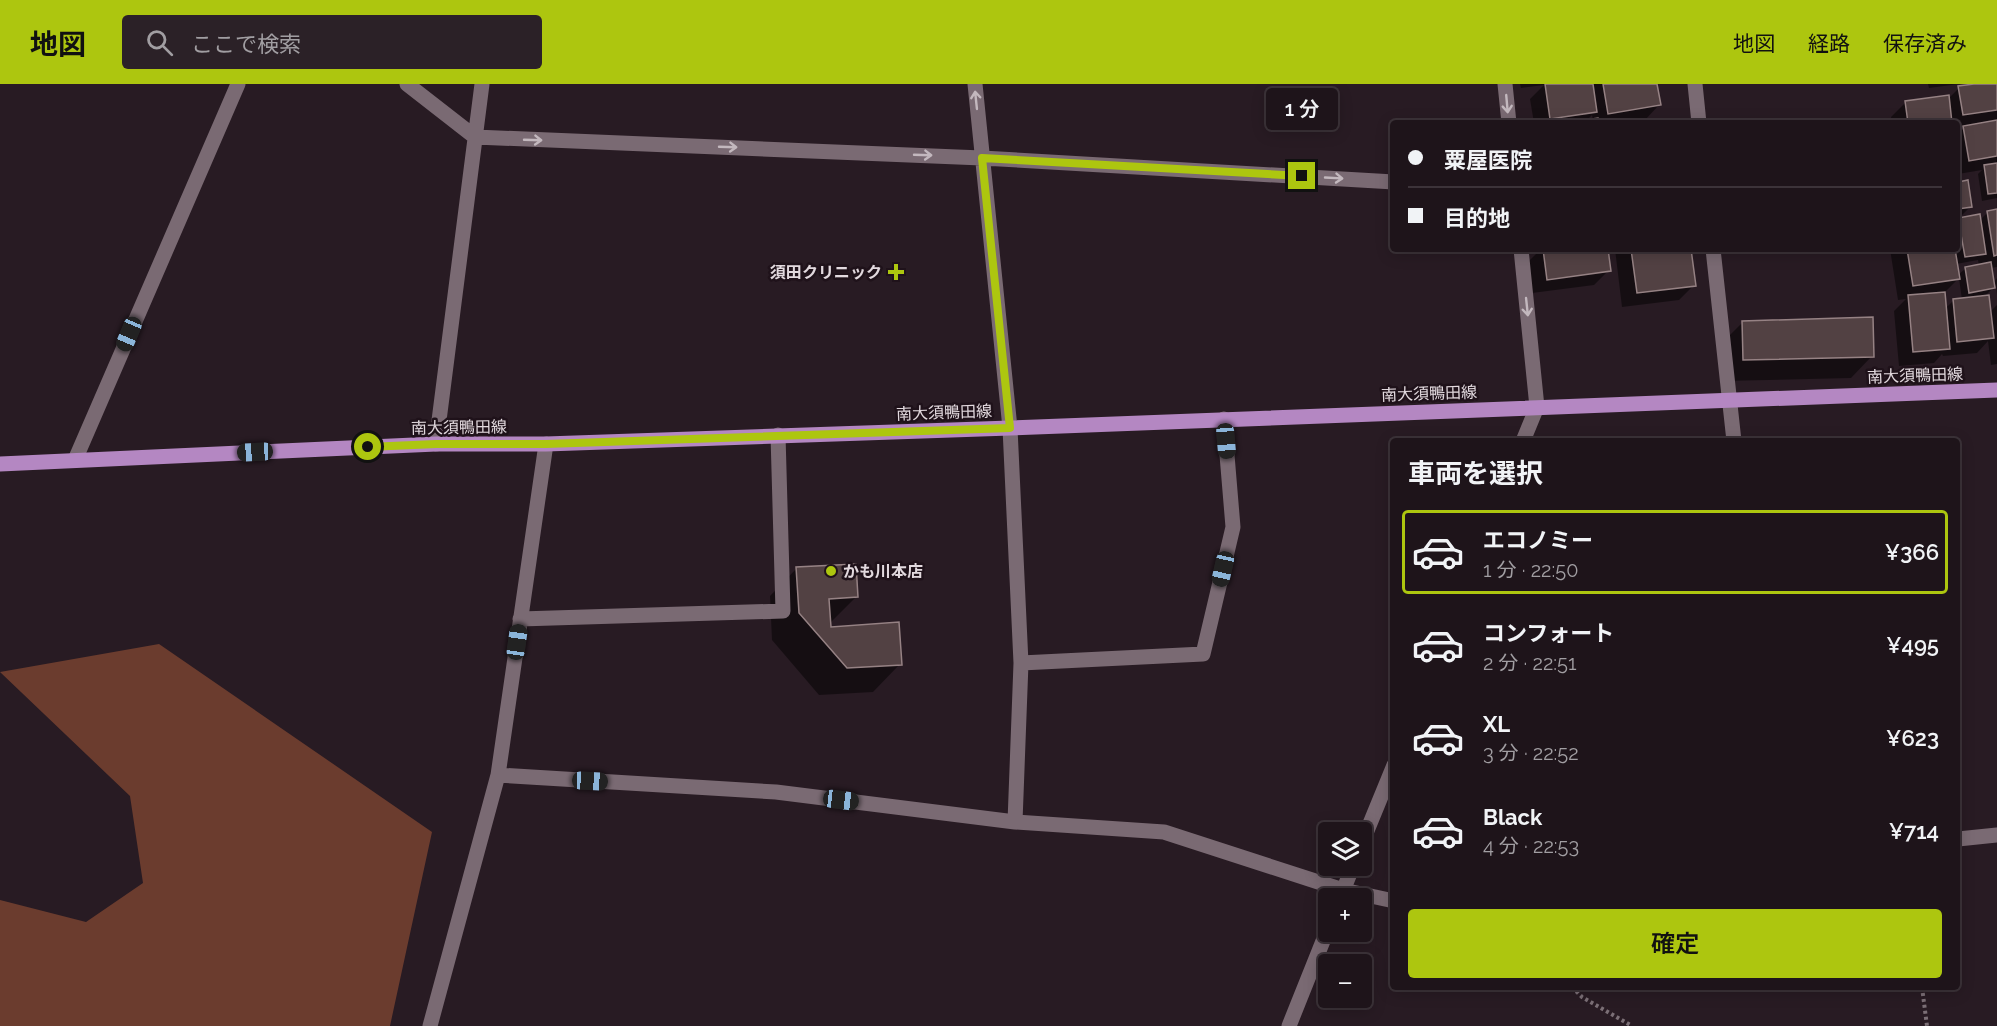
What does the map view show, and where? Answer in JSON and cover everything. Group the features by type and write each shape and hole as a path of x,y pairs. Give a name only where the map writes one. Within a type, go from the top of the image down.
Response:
{"main road":[{"name":"南大須鴨田線","path":"0,464 436,444 546,444 1010,428 1997,390"}],"street":[{"path":"75,460 238,84"},
{"path":"407,84 475,137 982,158 1390,182"},
{"path":"436,444 482,84"},
{"path":"975,84 1010,428 1021,663 1015,822"},
{"path":"1505,84 1509,120"},
{"path":"1695,84 1699,120"},
{"path":"1521,252 1537,407 1524,438"},
{"path":"1713,252 1734,438"},
{"path":"1021,663 1203,654 1233,527 1224,420"},
{"path":"520,620 783,611 778,435"},
{"path":"430,1026 498,775 546,444"},
{"path":"498,775 776,792 1015,822 1164,832 1322,888"},
{"path":"1371,822 1390,775"},
{"path":"1960,838 1997,836"},
{"path":"1372,898 1390,901"},
{"path":"1289,1026 1323,942"}],"path":[{"path":"1575,990 1582,997 1632,1026"},
{"path":"1922,990 1927,1026"}],"shaded area":[{"path":"159,644 432,832 390,1026 0,1026 0,900 86,922 143,883 130,796 0,672"}],"building":[{"path":"1545,84 1593,84 1597,112 1550,119"},
{"path":"1603,84 1657,84 1661,105 1608,114"},
{"path":"1997,84 1997,110 1963,115 1958,86"},
{"path":"1949,95 1952,120 1908,120 1905,101"},
{"path":"1997,120 1997,156 1969,161 1963,126"},
{"path":"1997,163 1997,193 1988,194 1984,165"},
{"path":"1968,180 1972,207 1960,209 1960,182"},
{"path":"1997,209 1997,255 1994,256 1987,211"},
{"path":"1980,214 1986,254 1965,257 1960,218"},
{"path":"1543,252 1608,252 1611,271 1547,280"},
{"path":"1631,252 1691,252 1696,286 1637,293"},
{"path":"1907,252 1956,252 1960,279 1913,286"},
{"path":"1991,262 1995,288 1969,293 1965,267"},
{"path":"1945,292 1950,349 1913,352 1908,295"},
{"path":"1989,295 1994,338 1957,342 1953,299"},
{"path":"1873,317 1874,357 1743,360 1742,321"},
{"path":"856,564 858,597 829,599 831,627 899,622 902,665 847,668 799,613 796,567"}],"place":[{"name":"須田クリニック","path":"896,272"},
{"name":"かも川本店","path":"831,571"}],"route":[{"path":"368,447 436,444 546,444 1010,428 982,158 1302,176"}]}
